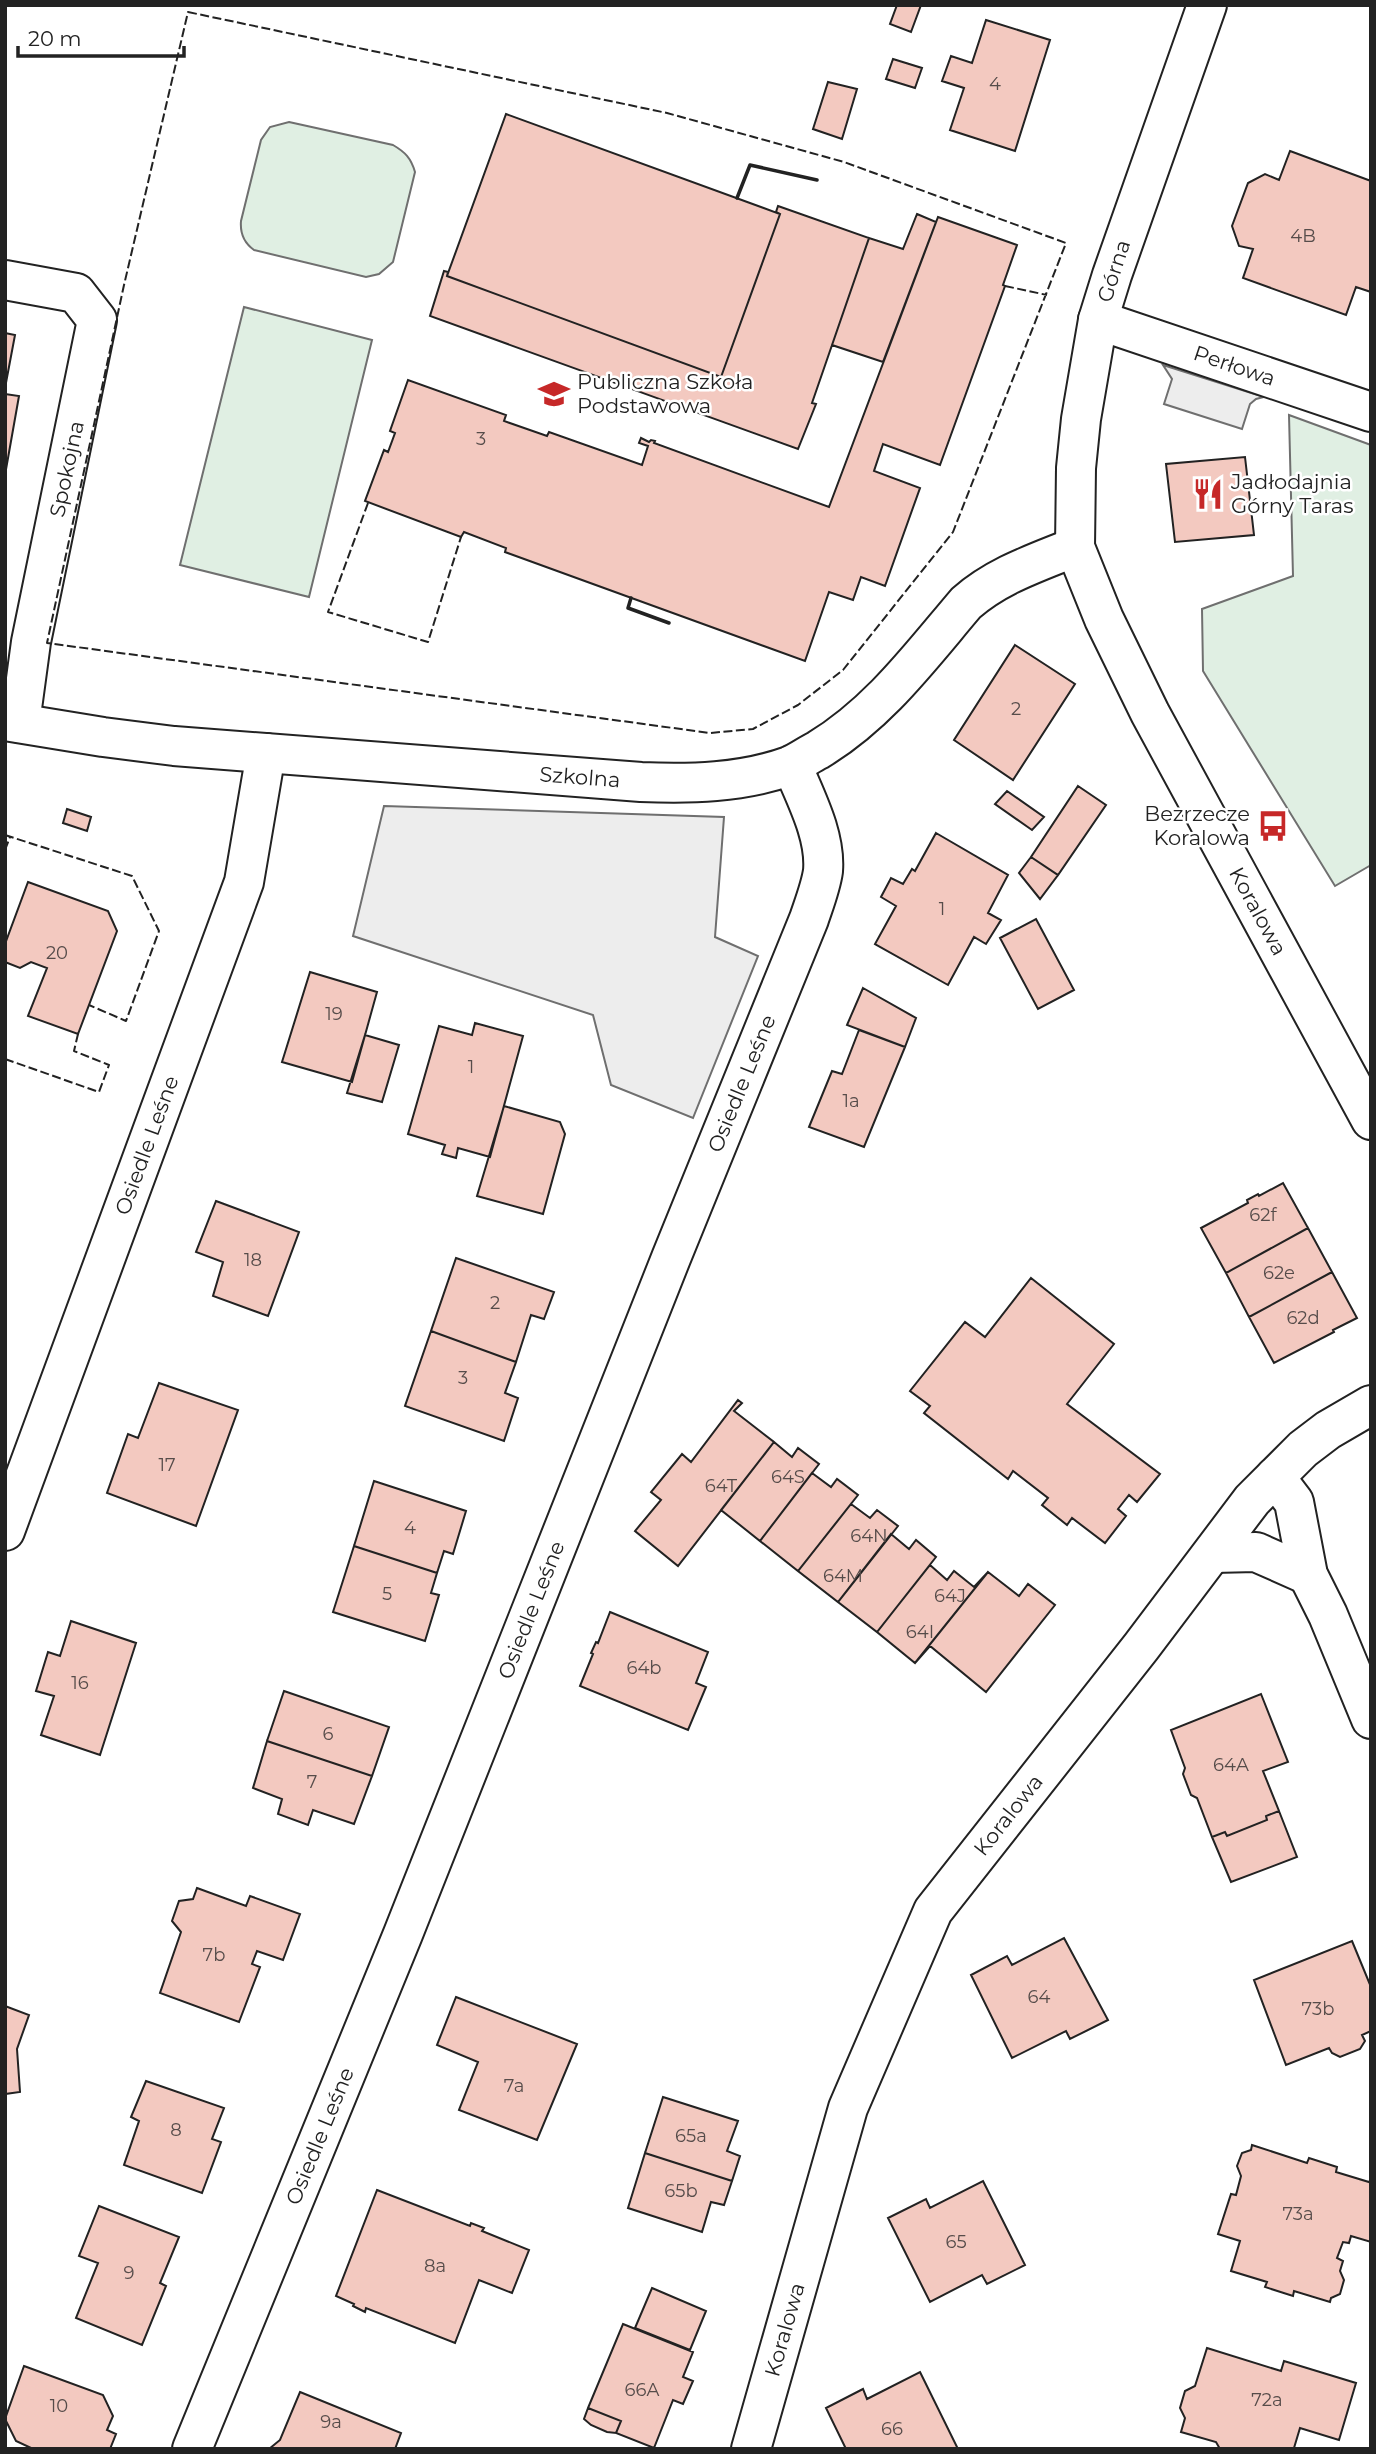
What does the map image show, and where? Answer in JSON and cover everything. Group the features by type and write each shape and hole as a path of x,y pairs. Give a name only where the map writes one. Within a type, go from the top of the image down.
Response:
{"street":[{"name":"Górna","path":"1075,548 1076,468 1098,320 1207,5"},
{"name":"Spokojna","path":"5,280 76,293 97,320 13,722"},
{"name":"Perłowa","path":"1098,320 1371,412"},
{"name":"Szkolna","path":"13,722 174,746 671,783 720,781 792,765 843,734 890,693 966,603 980,591 1014,571 1075,548"},
{"name":"Koralowa","path":"1075,548 1104,619 1150,712 1371,1120"},
{"name":"Osiedle Leśne","path":"5,1531 244,882 266,753"},
{"name":"Osiedle Leśne","path":"192,2449 408,1922 671,1258 809,919 823,872 822,856 811,813 792,765"},
{"name":"Koralowa","path":"751,2449 848,2108 933,1912 1252,1500 1303,1449 1328,1430 1371,1405"},
{"path":"1275,1478 1294,1502 1308,1575 1328,1615 1371,1719"},
{"path":"1213,1553 1256,1552 1308,1575"}],"green space":[{"path":"289,122 393,145 409,159 415,172 393,262 379,274 366,277 254,250 245,241 241,221 261,140 270,127"},
{"path":"244,307 372,340 309,597 180,565"},
{"path":"1289,415 1371,445 1371,865 1335,886 1203,671 1202,609 1293,576"}],"shaded area":[{"path":"1163,365 1264,397 1250,404 1242,429 1164,404 1172,379"},
{"path":"384,806 724,817 715,937 758,956 693,1118 611,1085 593,1015 353,936"}],"building":[{"path":"897,5 921,5 911,32 890,24"},
{"path":"986,20 1050,40 1015,151 950,130 964,88 942,81 951,56 972,63"},
{"path":"893,59 922,68 915,88 886,79"},
{"path":"828,82 857,89 842,139 813,129"},
{"path":"506,114 780,214 721,377 447,276"},
{"path":"1290,151 1371,181 1371,292 1356,287 1346,315 1243,278 1253,249 1239,246 1232,226 1248,183 1265,174 1279,180"},
{"path":"778,206 869,238 812,403 816,404 798,449 430,316 444,271 448,272 447,276 721,377 780,214 776,212"},
{"path":"917,214 936,222 883,362 832,345 869,238 903,249"},
{"path":"938,217 1017,245 1003,285 1005,286 940,465 883,444 874,471 920,488 885,586 861,577 853,600 829,592 805,661 505,552 506,548 464,532 461,537 365,501 384,450 388,452 395,433 390,431 408,380 506,415 504,421 547,436 549,432 642,465 648,446 639,443 641,438 829,507"},
{"path":"5,333 15,335 5,388"},
{"path":"5,394 19,396 5,475"},
{"path":"1245,457 1254,535 1175,542 1166,464"},
{"path":"1015,645 1075,684 1013,780 954,740"},
{"path":"1078,786 1106,805 1058,875 1031,857"},
{"path":"1007,791 1044,817 1032,830 995,804"},
{"path":"67,809 91,817 87,831 63,823"},
{"path":"936,833 1008,875 988,913 1001,920 986,944 974,937 948,985 875,944 896,906 881,897 891,878 903,884 912,869 915,871"},
{"path":"1031,857 1058,875 1040,899 1019,873"},
{"path":"28,882 108,911 117,931 78,1034 28,1016 47,968 31,962 20,968 5,962 5,944"},
{"path":"1036,919 1074,990 1038,1009 1000,938"},
{"path":"310,972 377,992 352,1082 282,1062"},
{"path":"863,988 916,1018 905,1047 847,1025"},
{"path":"475,1023 523,1036 490,1157 458,1148 456,1158 442,1154 445,1145 408,1134 439,1026 472,1035"},
{"path":"859,1030 905,1047 864,1147 809,1127 832,1071 842,1074"},
{"path":"365,1035 399,1045 382,1102 347,1093"},
{"path":"504,1106 560,1122 565,1134 543,1214 477,1196"},
{"path":"1283,1183 1308,1228 1226,1273 1201,1228 1248,1203 1247,1200"},
{"path":"216,1201 299,1232 268,1316 213,1296 223,1262 196,1252"},
{"path":"1308,1228 1332,1272 1249,1317 1226,1273"},
{"path":"456,1258 554,1292 544,1319 531,1315 516,1362 431,1331"},
{"path":"1332,1272 1357,1318 1274,1363 1249,1317"},
{"path":"1031,1278 1114,1344 1067,1404 1160,1474 1137,1502 1129,1495 1118,1509 1126,1516 1105,1543 1072,1518 1067,1525 1042,1505 1048,1498 1013,1471 1008,1479 924,1413 930,1406 910,1391 965,1322 985,1337"},
{"path":"431,1331 516,1362 505,1393 518,1398 504,1441 405,1406"},
{"path":"159,1383 238,1410 196,1526 107,1493 128,1434 138,1438"},
{"path":"738,1400 742,1403 734,1411 774,1442 678,1566 635,1531 661,1500 651,1492 682,1454 691,1462"},
{"path":"774,1442 792,1457 798,1448 819,1464 760,1541 721,1510"},
{"path":"812,1473 831,1487 837,1479 858,1495 798,1571 760,1541"},
{"path":"374,1481 466,1511 453,1554 444,1551 437,1573 354,1546"},
{"path":"851,1504 870,1518 877,1510 898,1526 838,1602 798,1571"},
{"path":"891,1534 909,1549 916,1540 936,1557 877,1632 838,1602"},
{"path":"354,1546 437,1573 431,1593 439,1595 425,1641 333,1612"},
{"path":"930,1565 947,1580 954,1571 974,1587 988,1572 915,1663 877,1632"},
{"path":"988,1572 1019,1596 1028,1584 1055,1605 986,1692 930,1646 915,1663"},
{"path":"610,1612 708,1652 696,1683 706,1687 688,1730 580,1686 593,1654 591,1653 596,1642 598,1643"},
{"path":"71,1621 136,1643 100,1755 41,1735 54,1696 36,1691 48,1652 60,1656"},
{"path":"284,1691 389,1727 372,1776 267,1741"},
{"path":"1261,1694 1288,1762 1263,1771 1279,1811 1266,1816 1267,1820 1227,1836 1225,1832 1212,1837 1197,1798 1191,1795 1183,1774 1185,1768 1171,1730"},
{"path":"267,1741 372,1776 354,1824 313,1810 308,1825 278,1814 282,1799 253,1788"},
{"path":"1279,1811 1297,1857 1231,1882 1212,1837 1225,1832 1227,1836 1267,1820 1266,1816"},
{"path":"197,1888 246,1906 250,1896 300,1914 283,1960 257,1951 252,1964 260,1967 239,2022 160,1993 181,1932 172,1921 179,1901 193,1899"},
{"path":"1064,1938 1108,2020 1070,2039 1066,2031 1012,2058 971,1975 1007,1956 1012,1965"},
{"path":"1352,1941 1371,1987 1371,2031 1362,2035 1365,2041 1360,2049 1340,2057 1329,2048 1286,2065 1254,1980"},
{"path":"456,1997 577,2044 537,2140 459,2110 478,2062 437,2045"},
{"path":"5,2006 29,2015 17,2049 20,2092 5,2094"},
{"path":"146,2081 224,2108 212,2139 221,2142 202,2193 124,2165 139,2121 131,2117"},
{"path":"663,2097 738,2121 727,2151 740,2156 732,2181 645,2153"},
{"path":"1252,2145 1307,2163 1309,2158 1337,2167 1336,2172 1369,2182 1371,2180 1371,2242 1351,2236 1349,2243 1343,2242 1337,2258 1343,2261 1340,2271 1344,2280 1340,2294 1331,2298 1330,2302 1294,2291 1293,2296 1265,2287 1267,2282 1231,2271 1240,2241 1218,2234 1231,2194 1236,2195 1241,2176 1237,2166 1242,2153 1251,2150"},
{"path":"645,2153 732,2181 724,2205 711,2202 702,2232 628,2208"},
{"path":"983,2181 1025,2265 987,2284 982,2275 930,2302 888,2218 926,2199 930,2208"},
{"path":"377,2190 470,2226 471,2223 484,2228 482,2231 529,2250 512,2293 479,2280 455,2343 366,2308 365,2312 336,2296"},
{"path":"99,2206 179,2237 160,2283 166,2286 142,2345 76,2318 98,2263 79,2256"},
{"path":"652,2288 706,2311 690,2350 635,2328"},
{"path":"623,2324 693,2352 683,2377 693,2381 683,2404 673,2400 654,2448 616,2433 621,2421 588,2408"},
{"path":"1207,2348 1281,2371 1284,2361 1356,2383 1339,2440 1300,2428 1294,2448 1296,2449 1220,2449 1216,2442 1181,2432 1185,2418 1180,2408 1185,2391 1195,2386"},
{"path":"24,2366 103,2395 113,2416 107,2430 116,2434 110,2449 31,2448 16,2441 5,2419"},
{"path":"920,2372 958,2449 846,2449 826,2408 863,2389 867,2399"},
{"path":"300,2392 401,2433 395,2449 269,2449 280,2440"},
{"path":"588,2408 621,2421 616,2433 591,2425 584,2419"}],"fence":[{"path":"188,12 667,113 844,162 1066,243 953,532 843,670 798,705 753,729 710,733 47,643 124,285 188,12"},
{"path":"1005,286 1047,295"},
{"path":"368,503 328,612 428,642 461,537"},
{"path":"5,835 132,876 159,931 126,1021 89,1005"},
{"path":"5,850 10,837"},
{"path":"5,1059 99,1092 109,1065 74,1051 78,1034"}],"wall":[{"path":"737,198 750,165 817,180"},
{"path":"631,598 628,608 669,623"}],"place":[{"name":"Publiczna Szkoła Podstawowa","path":"554,394"},
{"name":"Jadłodajnia Górny Taras","path":"1208,494"},
{"name":"Bezrzecze Koralowa","path":"1273,826"}]}
